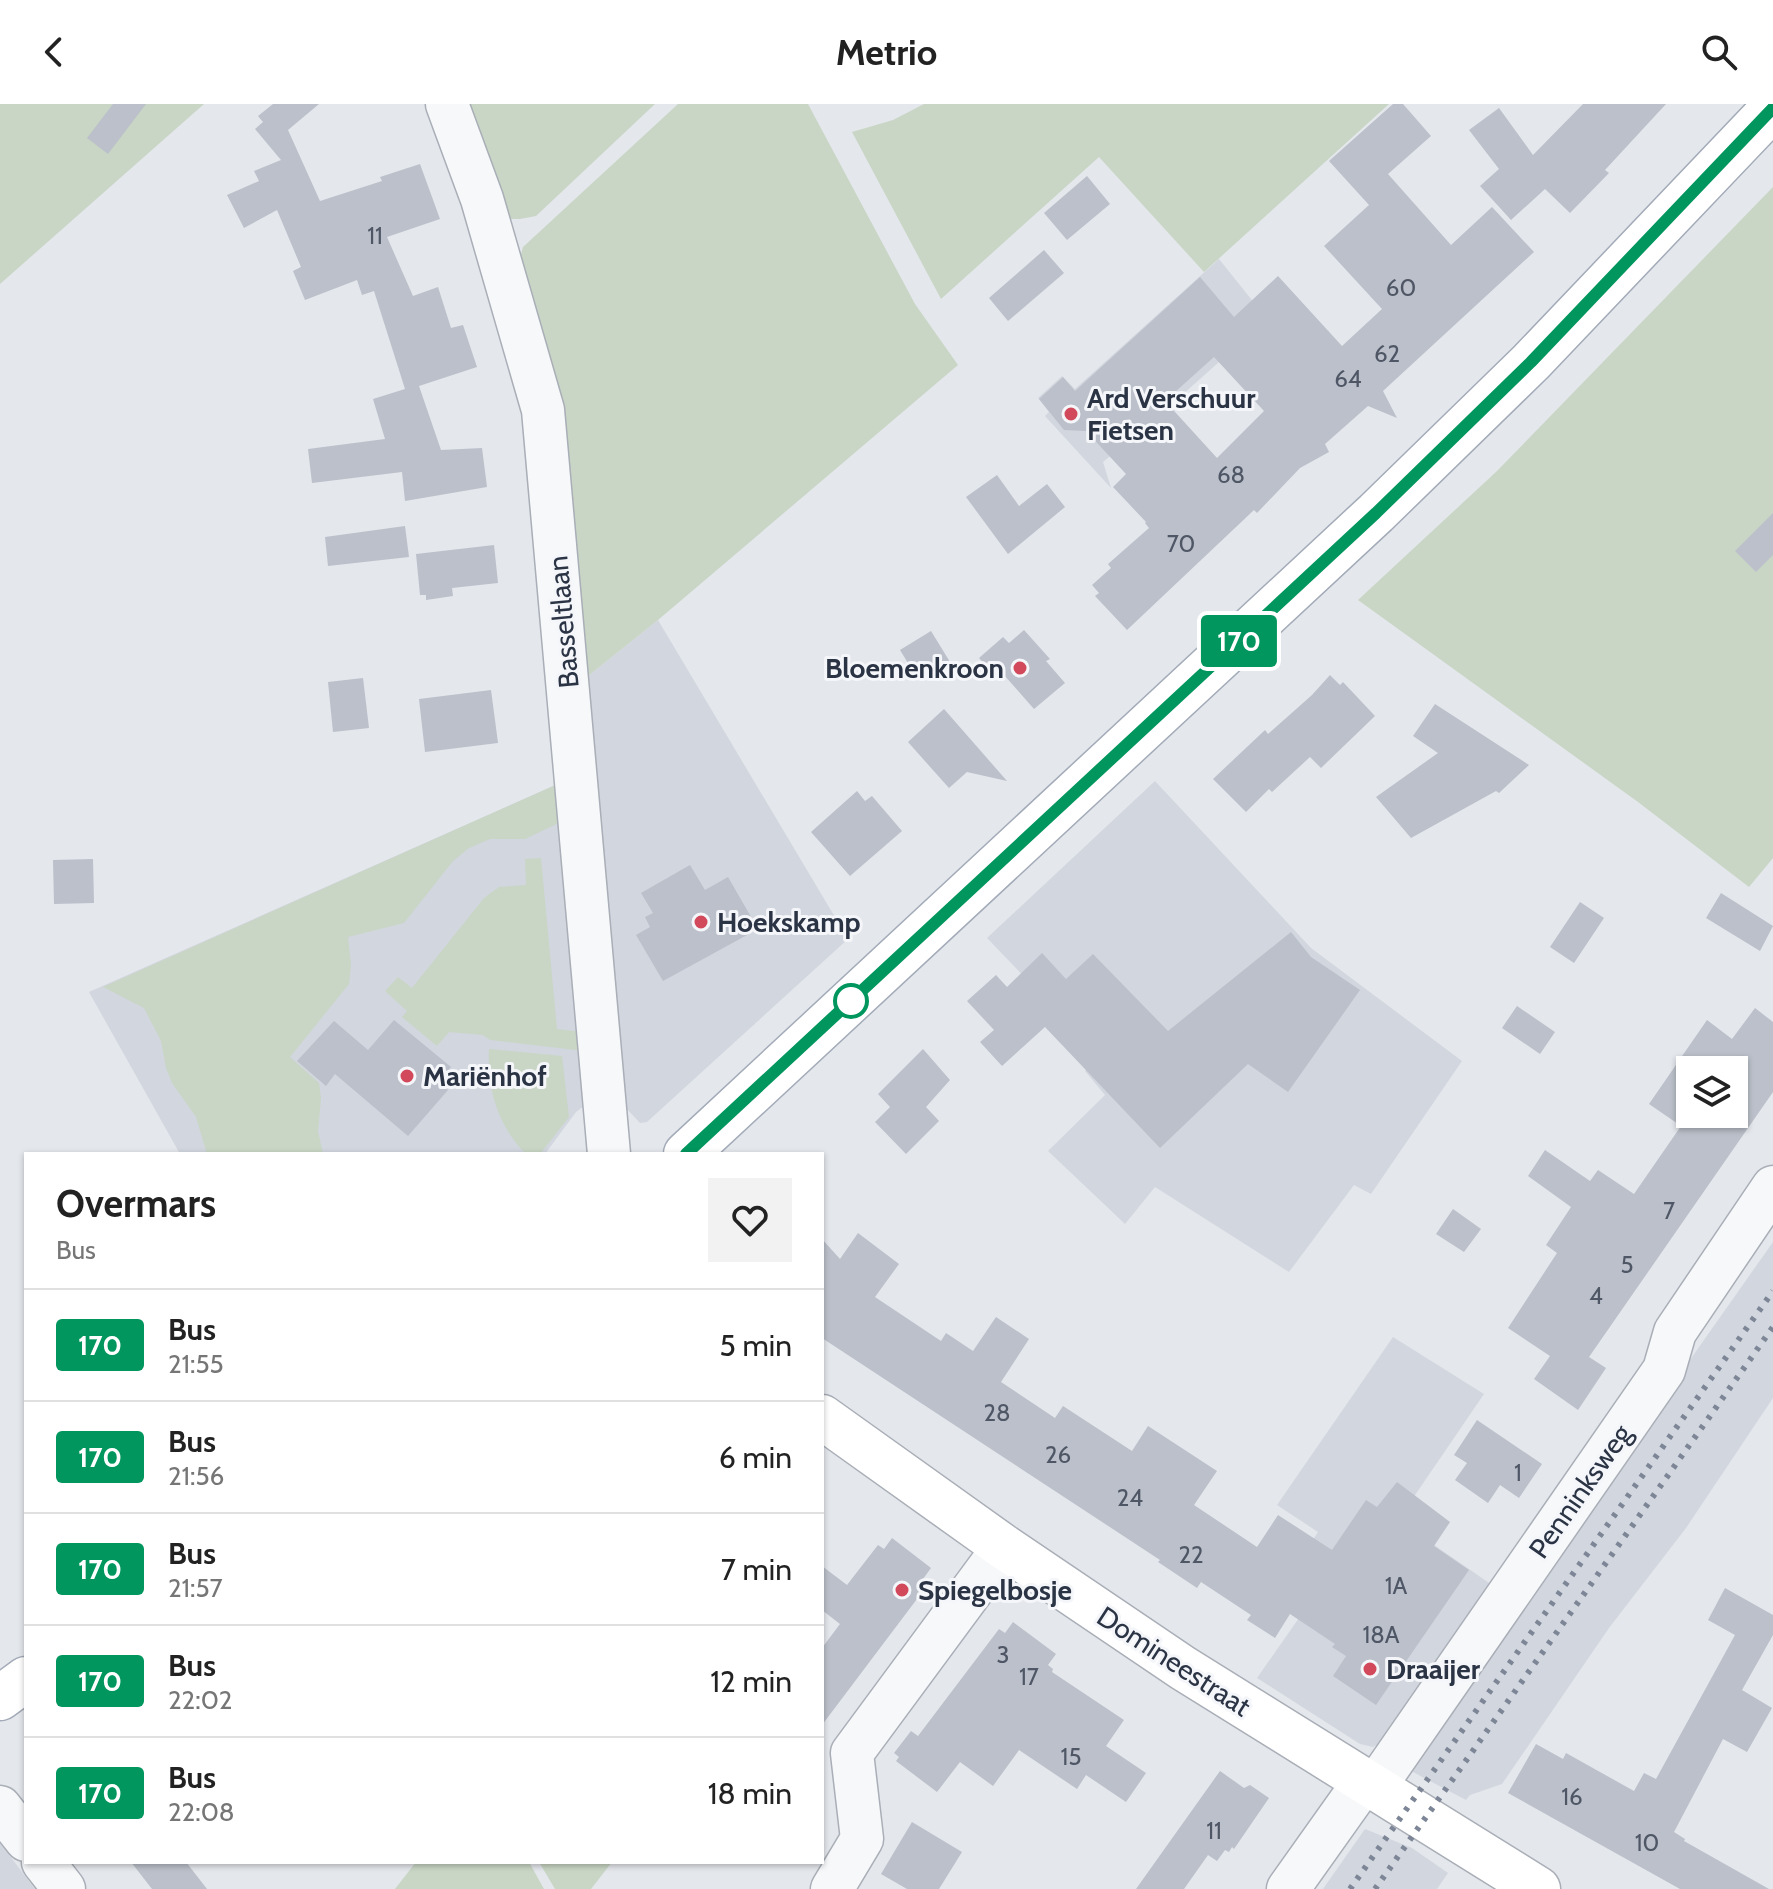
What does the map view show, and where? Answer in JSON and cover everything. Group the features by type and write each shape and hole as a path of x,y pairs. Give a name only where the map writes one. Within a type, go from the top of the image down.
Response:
{"main road":[{"path":"688,1152 1376,513 1531,362 1773,108"},
{"name":"Domineestraat","path":"824,1418 1004,1547 1183,1668 1538,1889"},
{"path":"0,1698 24,1680"}],"street":[{"name":"Basseltlaan","path":"447,104 482,199 543,410 609,1152"},
{"name":"Penninksweg","path":"1288,1889 1369,1785 1664,1370 1675,1332 1773,1187"},
{"path":"832,1889 862,1839 840,1797 852,1753 1004,1547"},
{"path":"0,1807 24,1837"},
{"path":"45,1864 64,1889"}],"shaded area":[{"path":"1219,259 1267,319 1172,404 1165,401 1149,424 1103,462 1111,488 1045,416 1049,412 1038,398 1062,376 1075,389"},
{"path":"658,620 848,939 647,1122 640,1123 625,1107 578,684"},
{"path":"1155,781 1311,948 1462,1061 1371,1194 1354,1185 1289,1272 1155,1187 1125,1224 1048,1151 1105,1095 1085,1071 1100,1056 987,938"},
{"path":"560,783 584,1106 576,1112 546,1152 179,1152 89,992"},
{"path":"1773,1242 1773,1398 1686,1528 1609,1628 1502,1784 1470,1795 1466,1800 1413,1772 1411,1762 1423,1739"},
{"path":"1393,1337 1484,1394 1398,1520 1492,1585 1384,1741 1373,1747 1360,1744 1257,1678 1308,1605 1300,1560 1318,1532 1277,1505"},
{"path":"1365,1829 1412,1848 1448,1873 1437,1889 1323,1889"},
{"path":"0,1843 35,1889 0,1889"}],"green space":[{"path":"0,104 204,104 0,284"},
{"path":"456,104 655,104 536,216 496,219"},
{"path":"678,104 808,104 915,304 958,365 658,620 578,684 517,269 523,247"},
{"path":"924,104 1389,104 1204,272 1099,157 941,299 852,132 893,120"},
{"path":"1773,187 1773,858 1749,887 1638,802 1358,600 1497,471"},
{"path":"560,783 563,821 525,839 490,839 469,848 453,861 404,923 348,937 351,965 349,984 290,1057 319,1083 318,1131 323,1152 206,1152 196,1117 172,1083 161,1041 144,1008 103,987"},
{"path":"541,858 557,1029 591,1033 592,1052 449,1032 437,1046 402,1017 407,1011 385,991 398,977 412,988 484,898 499,887 526,885 525,859"},
{"path":"489,1049 562,1056 569,1117 542,1152 525,1152 512,1138 499,1115 490,1077"},
{"path":"414,1864 530,1864 544,1889 395,1889"},
{"path":"540,1864 610,1864 591,1889 555,1889"}],"building":[{"path":"113,104 146,104 108,154 87,138"},
{"path":"273,104 319,104 288,130 320,201 382,181 380,177 420,164 440,219 387,237 413,296 438,287 451,328 463,325 477,367 419,386 441,450 482,448 487,487 405,501 402,472 312,483 308,449 385,439 373,399 405,389 374,291 362,295 357,280 305,300 293,271 301,267 277,210 244,228 227,195 259,181 254,171 281,160 255,129 263,122 258,116"},
{"path":"1393,104 1403,104 1431,136 1388,174 1451,245 1492,207 1534,252 1383,391 1397,418 1368,406 1325,444 1329,452 1300,468 1257,513 1254,510 1127,630 1095,596 1099,593 1092,585 1111,568 1108,564 1149,528 1113,487 1126,474 1086,431 1064,430 1039,399 1063,377 1075,391 1200,277 1234,317 1278,276 1342,346 1382,309 1324,246 1369,205 1329,161","holes":["1214,357 1264,411 1217,458 1165,401"]},
{"path":"1583,104 1666,104 1605,170 1609,173 1570,213 1545,189 1511,220 1480,186 1499,169 1469,130 1499,108 1533,155"},
{"path":"1087,176 1110,204 1067,240 1044,213"},
{"path":"1044,250 1064,273 1008,321 989,298"},
{"path":"997,475 1019,506 1047,484 1065,507 1008,554 966,497"},
{"path":"1773,513 1773,555 1756,572 1735,551"},
{"path":"405,526 409,557 328,566 325,537"},
{"path":"494,545 498,583 452,588 453,596 426,600 426,595 420,595 416,554"},
{"name":"Bloemenkroon","path":"1024,630 1050,659 1046,661 1065,683 1034,709 1004,675 999,680 979,658 1003,637 1009,643"},
{"path":"931,631 950,662 919,681 900,650"},
{"path":"1330,675 1340,685 1343,682 1375,716 1321,768 1310,757 1272,792 1269,789 1246,812 1213,779 1265,730 1268,734 1312,695"},
{"path":"363,678 369,728 333,732 328,682"},
{"path":"491,690 498,743 425,752 419,699"},
{"path":"1435,704 1529,765 1499,793 1496,791 1411,838 1376,797 1438,753 1413,736"},
{"path":"944,709 1007,781 967,772 949,788 908,742"},
{"path":"857,791 865,801 872,796 902,831 850,876 811,832"},
{"path":"93,859 94,903 54,904 53,860"},
{"name":"Hoekskamp","path":"690,865 705,890 728,877 758,929 663,981 636,935 650,927 645,917 653,913 641,893"},
{"path":"1721,893 1773,926 1760,951 1706,918"},
{"path":"1580,902 1604,918 1574,963 1550,947"},
{"path":"1291,932 1311,957 1360,990 1288,1092 1248,1064 1160,1148 1045,1027 1002,1066 980,1042 994,1030 967,1001 996,975 1007,987 1042,953 1066,979 1093,954 1168,1031"},
{"path":"1517,1006 1555,1032 1540,1054 1502,1028"},
{"path":"1755,1008 1773,1022 1773,1092 1589,1357 1606,1368 1578,1410 1534,1379 1550,1356 1508,1328 1557,1253 1546,1245 1571,1207 1528,1176 1545,1150 1590,1181 1598,1170 1634,1194 1680,1128 1748,1128 1748,1056 1682,1056 1707,1020 1732,1039"},
{"name":"Mariënhof","path":"394,1020 451,1067 438,1082 448,1090 408,1136 335,1074 326,1086 297,1061 334,1021 368,1050"},
{"path":"923,1049 950,1080 926,1107 939,1121 906,1154 875,1122 890,1107 878,1094"},
{"path":"1676,1065 1676,1123 1649,1104"},
{"path":"1453,1209 1481,1229 1464,1252 1436,1234"},
{"path":"858,1233 899,1264 875,1297 941,1341 946,1333 973,1351 996,1317 1029,1339 1001,1382 1055,1418 1063,1406 1132,1451 1148,1426 1217,1471 1194,1505 1257,1547 1278,1515 1332,1550 1366,1500 1377,1507 1397,1482 1450,1522 1434,1546 1469,1570 1376,1705 1333,1676 1346,1656 1332,1647 1335,1644 1290,1614 1275,1638 1247,1620 1251,1615 1201,1582 1197,1588 1158,1562 1160,1560 824,1339 824,1241 840,1259"},
{"path":"1477,1420 1542,1464 1519,1498 1500,1485 1488,1503 1455,1480 1467,1463 1454,1455"},
{"path":"892,1538 931,1568 923,1579 929,1583 824,1722 824,1645 840,1624 824,1612 824,1568 847,1585 878,1545 884,1549"},
{"path":"1725,1588 1773,1615 1773,1635 1742,1690 1772,1708 1747,1752 1723,1739 1674,1832 1684,1841 1769,1889 1680,1889 1508,1793 1536,1744 1563,1759 1566,1753 1634,1791 1644,1773 1656,1779 1735,1635 1708,1620"},
{"path":"1013,1622 1056,1654 1048,1665 1052,1672 1124,1720 1106,1746 1146,1773 1126,1802 1086,1775 1077,1789 1019,1750 993,1786 960,1762 937,1792 896,1761 899,1757 894,1753 911,1731 918,1736 999,1629 1005,1633"},
{"path":"1220,1771 1244,1788 1250,1785 1269,1798 1234,1849 1232,1847 1229,1852 1225,1850 1217,1861 1208,1855 1184,1889 1136,1889"},
{"path":"912,1822 962,1852 939,1889 907,1889 881,1874"},
{"path":"133,1864 188,1864 207,1889 152,1889"}],"railway":[{"path":"1350,1889 1773,1291"},
{"path":"1375,1889 1773,1327"}],"bus line":[{"name":"170","path":"688,1152 1376,513 1531,362 1773,108"}],"place":[{"name":"Ard Verschuur Fietsen","path":"1071,414"},
{"name":"Bloemenkroon","path":"1020,668"},
{"name":"Hoekskamp","path":"701,922"},
{"name":"Mariënhof","path":"407,1076"},
{"name":"Spiegelbosje","path":"902,1590"},
{"name":"Draaijer","path":"1370,1669"}]}
